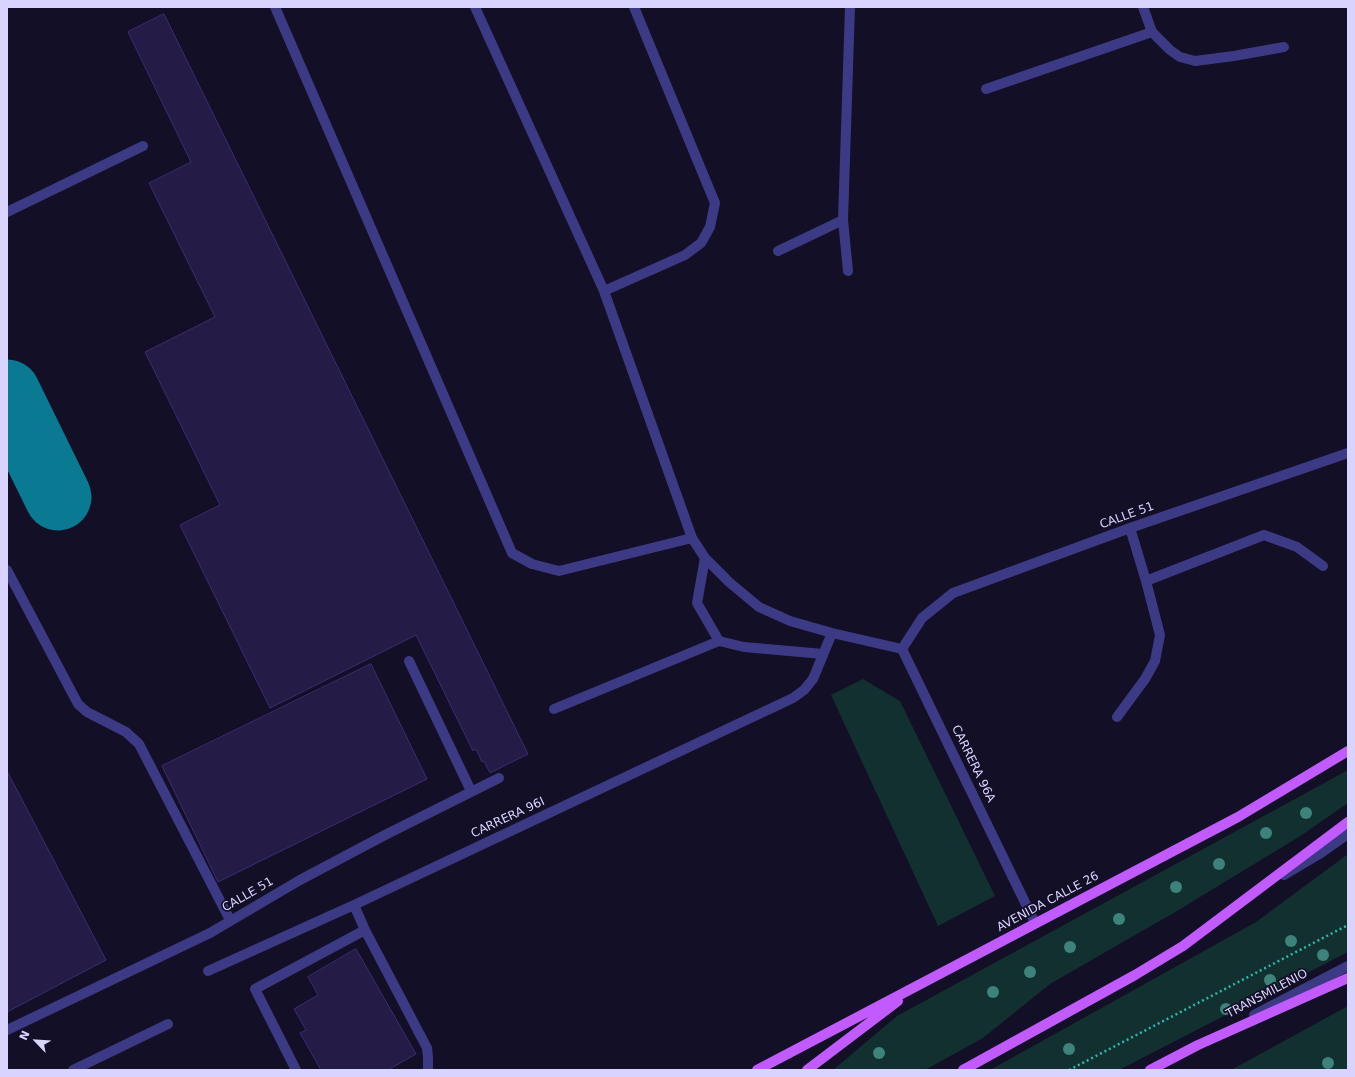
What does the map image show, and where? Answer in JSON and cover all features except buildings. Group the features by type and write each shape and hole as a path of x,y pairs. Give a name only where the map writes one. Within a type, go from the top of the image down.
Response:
{"main road":[{"name":"AVENIDA CALLE 26","path":"757,1070 1238,817 1348,751"},
{"path":"963,1070 1183,946 1348,822"},
{"path":"1150,1070 1198,1045 1348,978"},
{"path":"808,1070 924,982"}],"street":[{"path":"275,7 512,553 532,564 559,571 692,538"},
{"path":"476,7 604,291 692,538 705,558 729,582 759,607 790,621 832,633 902,649"},
{"path":"604,291 685,255 701,243 710,227 715,203 634,7"},
{"path":"848,271 843,220 850,7"},
{"path":"1143,7 1152,32 1180,57 1194,62 1284,47"},
{"path":"986,89 1152,32"},
{"path":"7,212 143,146"},
{"path":"778,251 843,220"},
{"name":"CALLE 51","path":"902,649 922,618 953,593 1130,528 1348,453"},
{"path":"1117,717 1145,679 1155,661 1160,635 1130,528"},
{"path":"1146,581 1264,535 1297,547 1323,566"},
{"path":"705,558 697,603 719,641"},
{"path":"7,570 78,704 87,712 126,732 139,744 230,920"},
{"path":"554,709 719,641 744,647 823,654 832,633"},
{"name":"CARRERA 96A","path":"902,649 1035,923"},
{"name":"CARRERA 96I","path":"208,971 354,905 793,698 804,690 813,680 823,654"},
{"path":"409,661 471,791"},
{"name":"CALLE 51","path":"7,1030 210,933 300,880 471,791 499,778"},
{"path":"1263,887 1321,853 1348,834"},
{"path":"354,905 365,930 427,1048 428,1070"},
{"path":"296,1070 256,989 365,930"},
{"name":"TRANSMILENIO","path":"1198,1045 1348,966"},
{"path":"73,1070 168,1024"}],"path":[{"path":"1069,1070 1348,925"}],"green space":[{"path":"863,679 900,701 995,896 938,926 831,695"},
{"path":"1348,770 1348,803 1302,835 1177,911 1050,984 983,1038 925,1070 833,1070 897,1016"},
{"path":"1348,854 1348,952 1119,1070 990,1070 1256,922"},
{"path":"1348,1006 1348,1070 1231,1070"}],"taxiway":[{"path":"7,393 58,497"}]}
